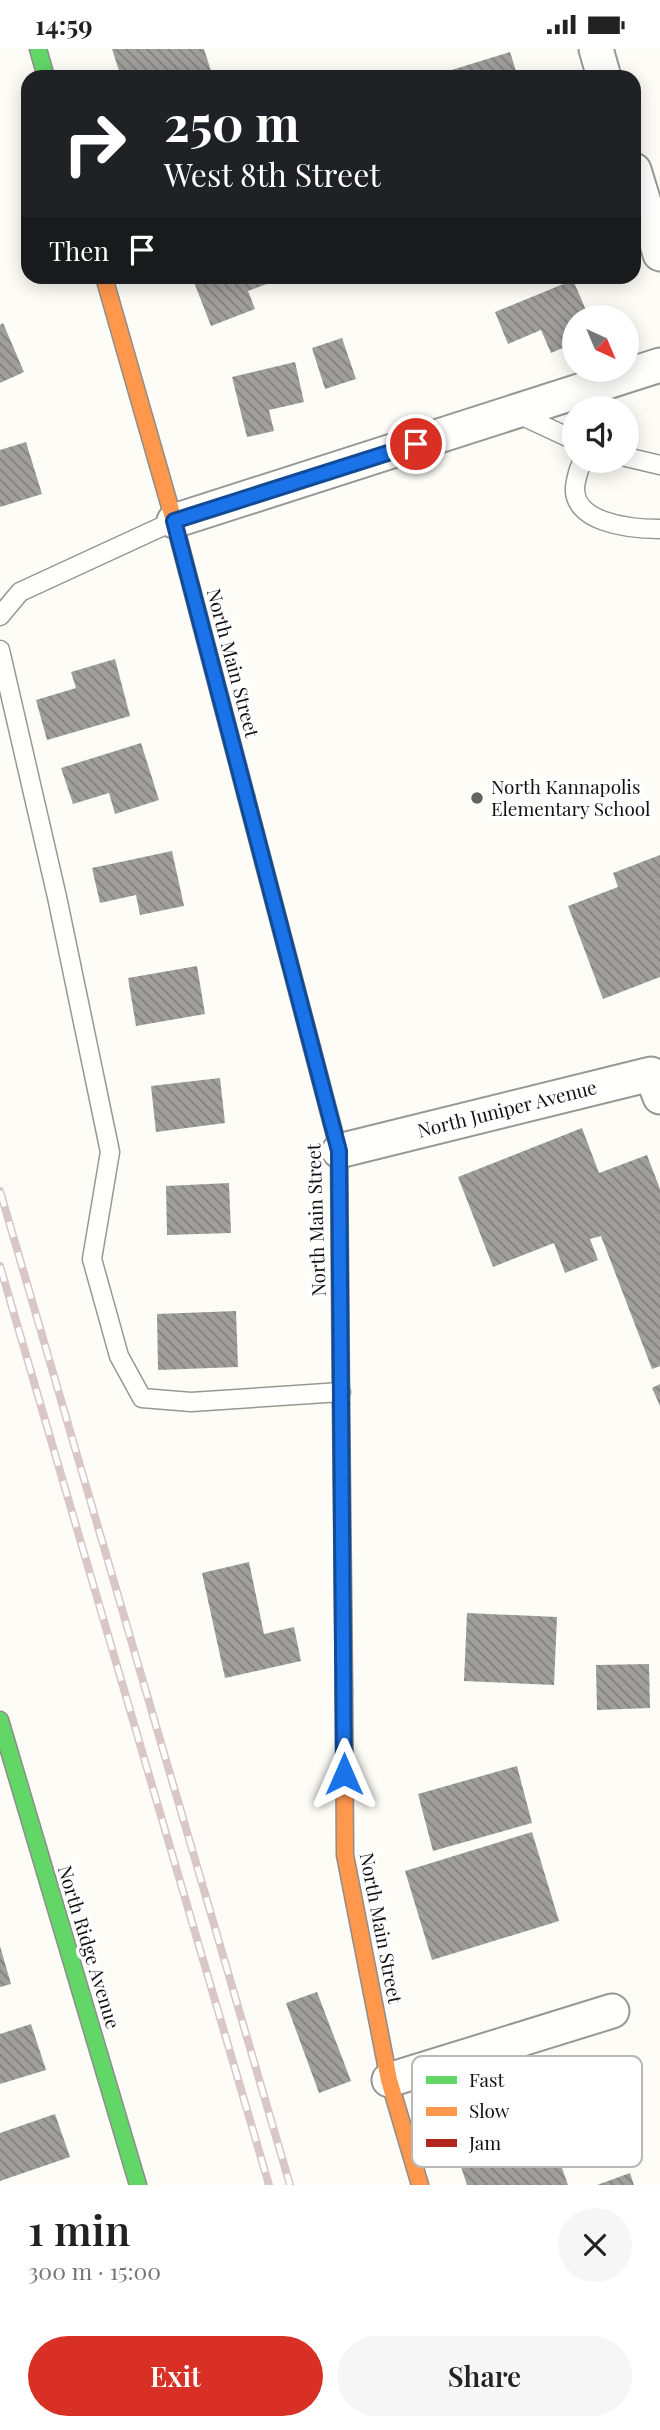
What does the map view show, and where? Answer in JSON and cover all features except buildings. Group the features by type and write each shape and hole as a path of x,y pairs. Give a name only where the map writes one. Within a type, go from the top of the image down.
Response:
{"main road":[{"path":"38,49 44,70"},
{"name":"North Main Street","path":"106,284 174,521 339,1151 345,1856 389,2080 412,2158"},
{"name":"North Ridge Avenue","path":"0,1720 8,1776 138,2185"},
{"name":"North Main Street","path":"415,2167 420,2185"}],"street":[{"path":"596,49 602,70"},
{"path":"641,193 660,254"},
{"path":"174,521 660,365"},
{"name":"North Juniper Avenue","path":"339,1151 650,1074 660,1097"},
{"path":"467,2056 612,2011"},
{"path":"389,2080 412,2073"}],"lane":[{"path":"514,412 562,434"},
{"path":"639,460 660,465"},
{"path":"577,473 574,488 580,507 587,513 632,529 660,529"},
{"path":"0,616 20,593 174,521"},
{"path":"0,650 57,897 110,1152 92,1259 119,1356 142,1398 191,1402 341,1392"}],"railway":[{"path":"0,1191 290,2185"},
{"path":"0,1266 269,2185"}],"traffic: fast":[{"path":"38,49 44,70"},
{"path":"246,796 339,1151 341,1404"},
{"path":"0,1720 138,2185"}],"traffic: slow":[{"path":"106,284 174,521 246,796"},
{"path":"344,1689 345,1855 389,2080 412,2158"},
{"path":"415,2167 420,2185"}],"traffic: jam":[{"path":"341,1404 344,1689"}],"place":[{"name":"North Kannapolis Elementary School","path":"477,798"}],"route":[{"path":"344,1774 339,1151 174,521 416,444"}]}
